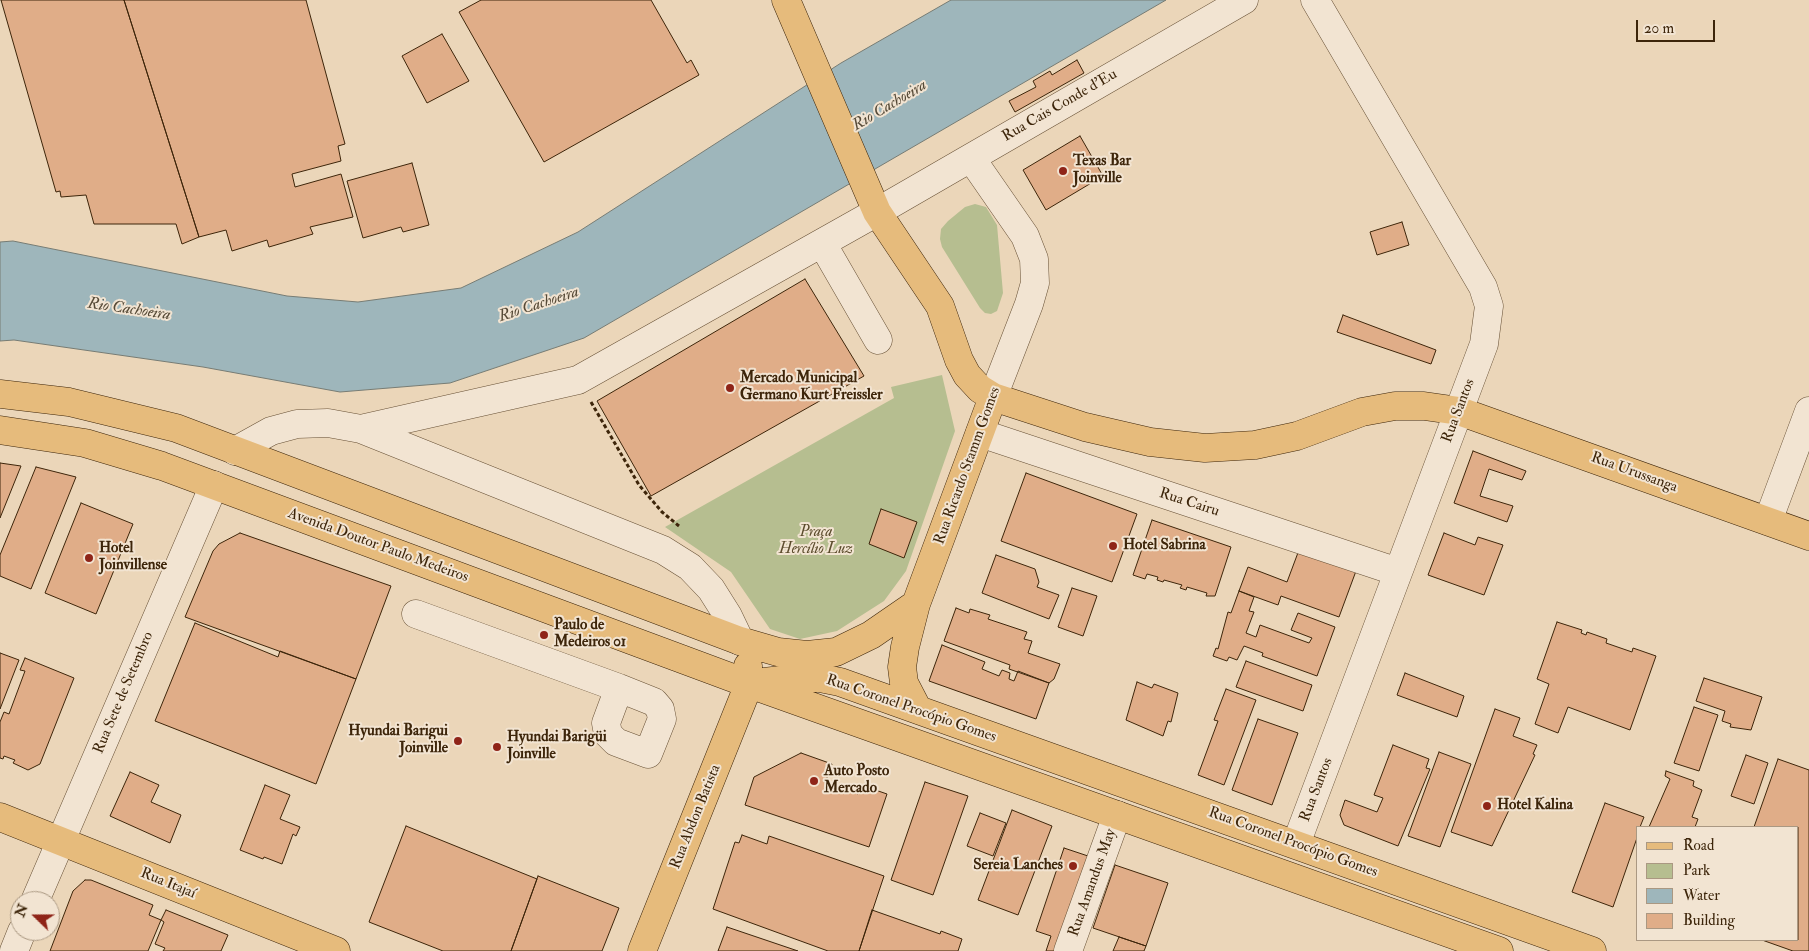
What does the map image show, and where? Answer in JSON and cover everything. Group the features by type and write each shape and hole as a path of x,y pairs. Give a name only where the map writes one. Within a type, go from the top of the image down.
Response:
{"main road":[{"name":"Rua Urussanga","path":"786,0 873,203 940,306 966,375 980,389 993,396 1085,427 1150,442 1205,448 1255,445 1297,436 1362,412 1395,406 1424,406 1459,411 1809,536"},
{"path":"0,394 69,402 114,411 176,428 740,641 795,655 836,652 871,635 916,604"},
{"name":"Rua Ricardo Stamm Gomes","path":"918,710 904,683 902,667 916,604 993,396"},
{"name":"Avenida Doutor Paulo Medeiros","path":"0,430 85,443 124,453 749,684"},
{"path":"214,485 235,451"},
{"path":"740,641 748,662 749,684"},
{"name":"Rua Coronel Procópio Gomes","path":"749,684 798,678 820,678 840,682 1592,951"},
{"name":"Rua Coronel Procópio Gomes","path":"749,684 1491,950"},
{"name":"Rua Abdon Batista","path":"642,951 749,684"},
{"name":"Rua Itajaí","path":"0,817 336,951"}],"street":[{"name":"Rua Cais Conde d'Eu","path":"361,429 578,380 822,243 873,203 971,158 1244,0"},
{"name":"Rua Santos","path":"1296,844 1459,411 1488,326 1490,306 1483,287 1315,0"},
{"name":"Rua Ricardo Stamm Gomes","path":"971,158 1025,236 1034,259 1035,283 1029,304 993,396"},
{"path":"822,243 878,340"},
{"path":"1768,521 1809,411"},
{"path":"235,451 271,431 296,424 328,423 361,429 663,550 690,567 711,588 740,641"},
{"name":"Rua Cairu","path":"980,433 1398,572"},
{"name":"Rua Sete de Setembro","path":"39,891 214,485"},
{"path":"416,614 619,688"},
{"name":"Rua Amandus May","path":"1068,951 1117,815"}],"path":[{"path":"578,380 639,485 662,512 681,527"}],"green space":[{"path":"975,204 986,207 997,225 1003,293 997,311 991,314 985,313 980,308 942,247 940,239 941,229 948,221 965,207"},
{"name":"Praça Hercílio Luz","path":"942,375 955,431 906,571 884,601 837,631 800,639 770,629 731,572 665,527 894,398 891,387"}],"water":[{"name":"Rio Cachoeira","path":"951,0 1166,0 584,338 450,383 340,392 203,367 14,340 0,341 0,242 13,241 287,296 358,302 461,288 578,232 841,63"}],"building":[{"path":"1,0 124,0 199,237 182,244 176,224 94,224 86,195 61,197 60,191 56,192"},
{"path":"124,0 306,0 345,144 338,146 341,161 292,174 295,187 341,174 353,217 310,227 313,234 269,247 267,240 232,251 226,230 199,237"},
{"path":"481,0 651,0 687,63 691,60 699,75 544,162 459,12"},
{"path":"442,34 469,81 427,103 402,56"},
{"path":"1077,60 1084,73 1015,112 1009,101 1036,87 1033,81 1050,71 1052,75"},
{"path":"1080,136 1103,176 1046,210 1023,170"},
{"path":"412,163 429,225 403,232 401,227 363,238 347,181"},
{"path":"1402,222 1409,245 1377,255 1370,232"},
{"name":"Mercado Municipal Germano Kurt Freissler","path":"805,279 864,376 651,496 597,401"},
{"path":"1343,315 1436,350 1431,364 1337,332"},
{"path":"1473,451 1526,471 1522,480 1489,469 1480,496 1513,506 1507,522 1454,503"},
{"path":"0,463 21,466 0,518"},
{"path":"36,467 76,477 31,589 0,576 0,555"},
{"path":"1026,473 1137,514 1112,582 1001,541"},
{"name":"Hotel Joinvillense","path":"81,503 133,524 96,614 45,593"},
{"path":"881,509 917,522 904,558 869,544"},
{"path":"1152,520 1231,547 1215,596 1206,596 1207,593 1187,587 1186,590 1180,588 1182,585 1164,580 1163,582 1157,580 1158,577 1147,574 1145,579 1133,575"},
{"path":"240,533 391,586 356,679 185,617 213,551 219,544"},
{"path":"1444,533 1475,545 1478,537 1503,545 1484,595 1428,575"},
{"path":"1299,550 1356,571 1339,617 1281,596 1278,605 1239,591 1248,567 1287,582"},
{"path":"996,555 1035,569 1039,582 1037,587 1059,595 1049,619 982,593"},
{"path":"1072,588 1097,596 1083,636 1058,627"},
{"path":"1239,591 1254,597 1249,611 1254,612 1246,633 1256,637 1260,625 1309,643 1312,638 1291,630 1298,613 1335,627 1317,676 1262,656 1263,653 1244,646 1237,660 1229,657 1227,661 1213,656 1216,648 1218,649 1228,612 1231,613"},
{"path":"956,608 969,613 970,609 990,615 988,619 1027,632 1024,639 1032,641 1028,653 1060,664 1054,679 1049,683 1009,669 1010,665 944,641"},
{"path":"1557,622 1582,630 1581,633 1586,635 1587,632 1607,639 1606,643 1632,652 1633,648 1656,656 1630,730 1568,707 1558,733 1535,724 1549,684 1537,679"},
{"path":"195,623 278,657 280,651 356,679 316,784 155,721"},
{"path":"942,645 985,662 982,669 999,676 1002,670 1010,673 1009,679 1014,681 1018,671 1049,683 1036,719 929,681"},
{"path":"0,653 19,660 0,709"},
{"path":"25,658 74,678 40,764 28,770 13,763 15,760 4,756 3,759 0,758 0,722 4,712 9,714 25,671 20,670"},
{"path":"1246,661 1312,685 1303,711 1236,687"},
{"path":"1405,673 1464,696 1457,717 1397,695"},
{"path":"1704,678 1762,697 1751,730 1730,727 1731,724 1722,721 1725,711 1696,701"},
{"path":"1137,682 1152,688 1154,684 1178,693 1171,722 1168,721 1163,736 1126,720"},
{"path":"1226,689 1256,700 1224,785 1198,775 1218,721 1214,720"},
{"path":"1694,707 1718,715 1699,771 1674,763"},
{"path":"1495,709 1520,718 1513,736 1537,745 1533,754 1535,755 1492,846 1451,832"},
{"path":"1258,719 1298,733 1272,805 1232,790"},
{"path":"1393,745 1429,759 1426,768 1430,769 1398,846 1344,825 1340,815 1345,800 1377,812 1383,798 1374,795"},
{"path":"1439,752 1471,764 1440,847 1408,836"},
{"path":"801,753 832,764 825,783 858,794 861,785 887,794 869,847 745,805 754,777"},
{"path":"1746,755 1768,763 1754,804 1731,796"},
{"path":"1778,759 1809,770 1809,951 1793,951 1765,941 1799,941 1799,826 1754,826"},
{"path":"1666,771 1694,781 1693,786 1702,790 1692,817 1698,819 1695,826 1649,826 1670,779 1665,776"},
{"path":"130,772 159,785 151,802 181,815 170,843 110,816"},
{"path":"925,782 968,796 933,895 891,880"},
{"path":"265,785 290,795 280,819 300,827 296,836 293,834 282,864 240,850"},
{"path":"1605,803 1644,817 1640,826 1636,826 1636,841 1613,907 1572,892"},
{"path":"1012,810 1052,826 1018,915 978,900"},
{"path":"980,813 1006,823 993,856 967,846"},
{"path":"406,826 537,879 511,951 443,951 369,922"},
{"path":"742,835 767,844 769,836 884,876 859,951 828,951 713,909 735,842 739,843"},
{"path":"1064,848 1091,857 1059,951 1046,951 1051,936 1036,931"},
{"path":"1115,865 1168,883 1146,946 1093,928"},
{"path":"538,876 619,908 602,951 511,951"},
{"path":"85,880 91,880 153,905 149,915 161,920 148,951 50,951 54,941 60,941 60,925 73,891"},
{"path":"166,910 228,935 221,951 163,951 165,948 155,944 164,922 161,920"},
{"path":"872,910 940,934 941,931 962,939 958,951 859,951"},
{"path":"727,927 798,951 718,951"},
{"path":"1119,937 1146,946 1144,951 1113,951"}],"place":[{"name":"Texas Bar Joinville","path":"1063,171"},
{"name":"Mercado Municipal Germano Kurt Freissler","path":"730,388"},
{"name":"Hotel Sabrina","path":"1113,546"},
{"name":"Hotel Joinvillense","path":"89,558"},
{"name":"Paulo de Medeiros 01","path":"544,635"},
{"name":"Hyundai Barigui Joinville","path":"458,741"},
{"name":"Hyundai Barigüi Joinville","path":"497,747"},
{"name":"Auto Posto Mercado","path":"814,781"},
{"name":"Hotel Kalina","path":"1487,806"},
{"name":"Sereia Lanches","path":"1073,866"}]}
